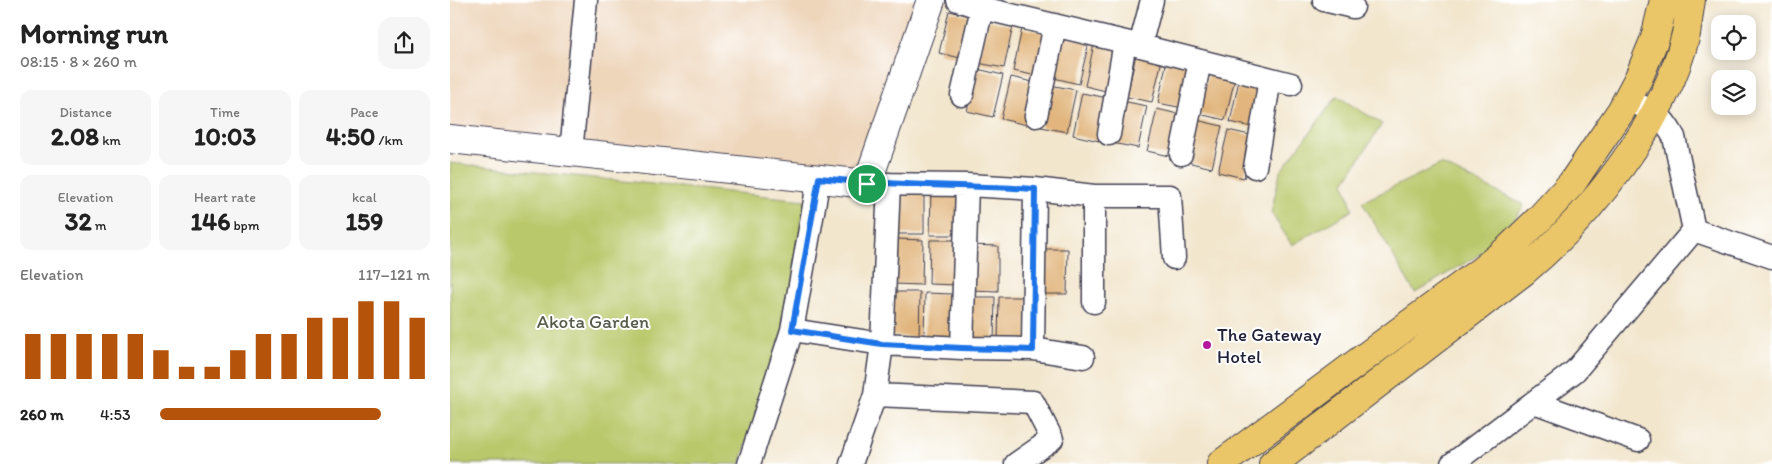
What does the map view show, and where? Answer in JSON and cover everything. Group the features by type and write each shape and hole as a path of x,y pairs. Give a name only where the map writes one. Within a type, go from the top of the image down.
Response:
{"main road":[{"path":"1221,464 1507,250 1540,218 1572,183 1627,100 1640,77 1655,38 1664,0"},
{"path":"1273,464 1523,272 1549,250 1602,192 1655,112 1672,75 1683,42 1691,0"}],"street":[{"path":"571,152 586,0"},
{"path":"851,464 876,394 882,344 878,184 932,0"},
{"path":"958,0 982,8 1280,81 1255,167"},
{"path":"1109,134 1133,44 1152,0"},
{"path":"1324,0 1353,7"},
{"path":"962,94 982,8"},
{"path":"1036,116 1055,25"},
{"path":"1181,154 1200,61"},
{"path":"1627,100 1655,112 1674,138 1694,230"},
{"path":"450,139 878,184 967,185 1035,189 1094,196 1170,196 1174,258"},
{"path":"749,464 792,330 819,178"},
{"path":"962,348 967,185"},
{"path":"1033,350 1035,189"},
{"path":"1094,196 1094,302"},
{"path":"1694,230 1772,257"},
{"path":"1452,464 1575,371 1694,230"},
{"path":"792,330 882,344 1033,350 1083,357"},
{"path":"876,394 1033,402 1052,439 1016,464"},
{"path":"1534,402 1638,440"}],"shaded area":[{"path":"450,0 923,0 867,184 450,136"}],"green space":[{"path":"1337,96 1382,124 1344,183 1353,210 1292,245 1271,213 1280,172"},
{"name":"Akota Garden","path":"450,163 805,200 789,311 740,464 450,464"},
{"path":"1441,164 1524,205 1500,242 1415,293 1362,202"}],"building":[{"path":"949,11 975,17 965,59 939,53"},
{"path":"988,20 1013,26 1004,68 978,63"},
{"path":"1022,28 1048,34 1038,76 1013,71"},
{"path":"1063,36 1089,42 1079,84 1054,78"},
{"path":"1094,44 1120,49 1110,92 1085,86"},
{"path":"1136,54 1162,60 1152,102 1127,97"},
{"path":"1167,60 1193,66 1183,108 1158,103"},
{"path":"977,69 1003,75 993,117 967,111"},
{"path":"1209,72 1235,78 1225,120 1199,114"},
{"path":"1011,77 1037,83 1027,125 1001,119"},
{"path":"1239,80 1265,86 1256,128 1230,122"},
{"path":"1050,85 1076,90 1067,132 1041,127"},
{"path":"1082,93 1108,98 1099,141 1073,135"},
{"path":"1122,101 1147,106 1138,148 1112,143"},
{"path":"1157,109 1182,115 1173,157 1147,151"},
{"path":"1196,120 1222,126 1212,168 1187,162"},
{"path":"1228,130 1254,136 1244,178 1218,172"},
{"path":"895,189 924,190 924,234 895,234"},
{"path":"931,190 960,190 959,235 930,235"},
{"path":"894,239 923,240 922,285 893,284"},
{"path":"930,240 958,240 958,285 929,284"},
{"path":"970,245 998,246 998,291 969,290"},
{"path":"1039,249 1068,249 1067,294 1038,294"},
{"path":"891,292 920,292 919,337 890,336"},
{"path":"925,293 953,294 953,339 924,338"},
{"path":"966,297 995,297 994,342 965,341"},
{"path":"999,297 1027,297 1027,342 998,342"}],"place":[{"name":"The Gateway Hotel","path":"1207,345"}],"route":[{"path":"819,178 867,184 967,185 1035,189 1033,350 882,344 792,330 819,178"}]}
